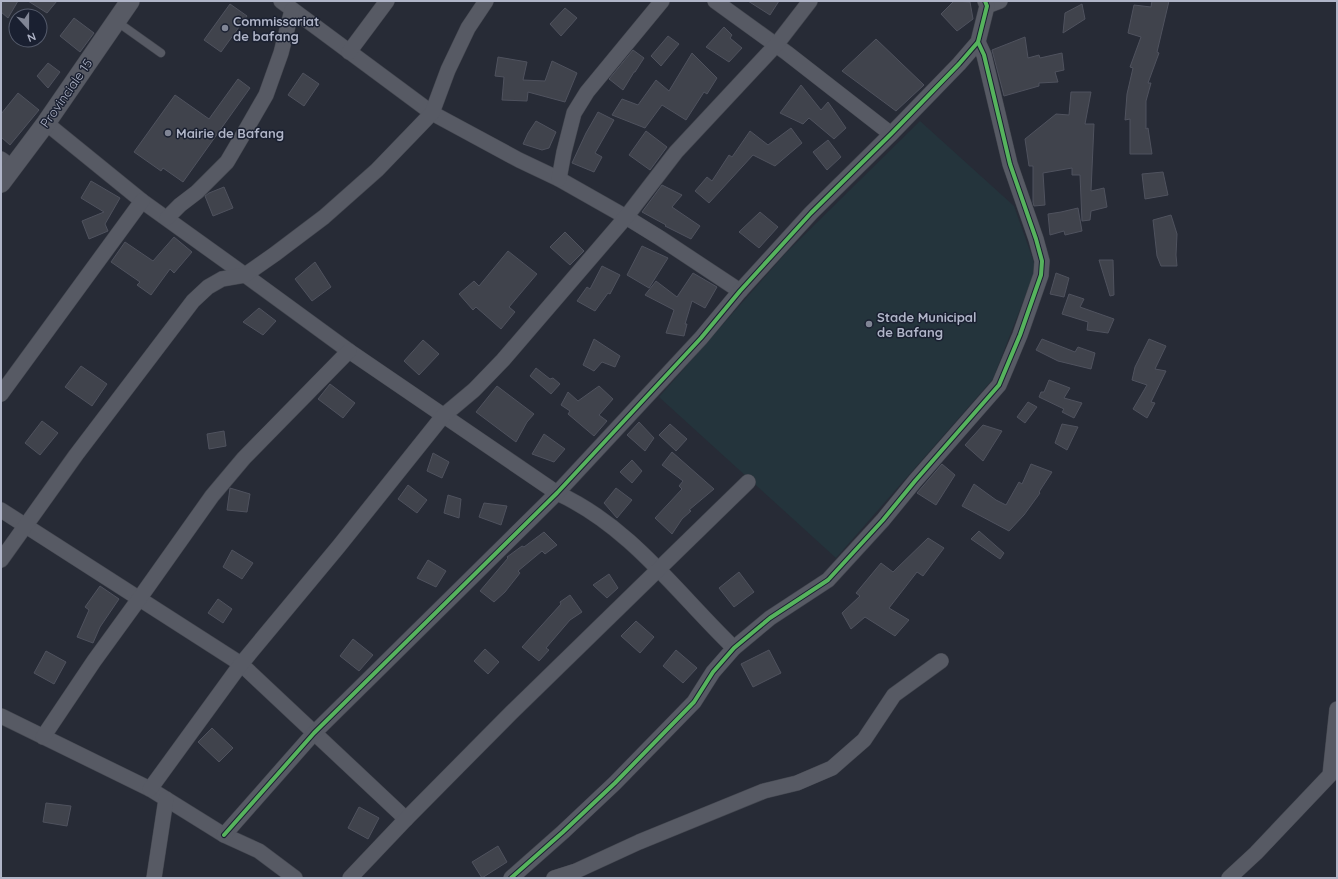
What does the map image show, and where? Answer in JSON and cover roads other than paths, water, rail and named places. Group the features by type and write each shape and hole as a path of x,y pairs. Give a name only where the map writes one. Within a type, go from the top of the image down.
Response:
{"street":[{"name":"Provinciale 15","path":"1,183 6,163 46,123 130,1"},
{"path":"349,52 387,1"},
{"path":"1,560 76,455 194,301 208,287 222,279 245,275 324,217 377,170 432,113 448,70 468,28 486,1"},
{"path":"560,179 566,144 574,113 586,92 662,1"},
{"path":"715,1 776,45 891,134"},
{"path":"150,789 241,664 339,546 443,416 474,390 503,360 626,217 676,152 776,45 810,1"},
{"path":"224,835 314,733 558,493 701,338 740,291 811,213 959,64 978,42 991,3"},
{"path":"167,218 180,205 197,192 227,162 266,95 281,53 287,6 432,113 519,160 560,179 626,217 740,291"},
{"path":"511,878 615,783 694,702 713,672 734,648 770,618 828,580 883,520 999,385 1020,335 1042,275 1042,262 1036,239 1010,164 984,55 978,42"},
{"path":"46,123 142,201 349,351 558,493 576,502 624,537 659,568 716,631 734,648"},
{"path":"1,394 142,201"},
{"path":"43,737 94,661 212,496 255,447 349,351"},
{"path":"350,878 510,713 748,482"},
{"path":"1,510 241,664 406,819"},
{"path":"554,878 576,871 639,842 764,791 797,783 832,768 864,740 894,695 941,661"},
{"path":"1229,878 1256,853 1333,774 1337,709"},
{"path":"1,716 150,789 224,835 259,851 295,878"},
{"path":"154,878 166,799"}],"lane":[{"path":"116,21 161,53"}],"place":[{"name":"Commissariat de bafang","path":"225,28"},
{"name":"Mairie de Bafang","path":"168,133"},
{"name":"Stade Municipal de Bafang","path":"869,324"}]}
